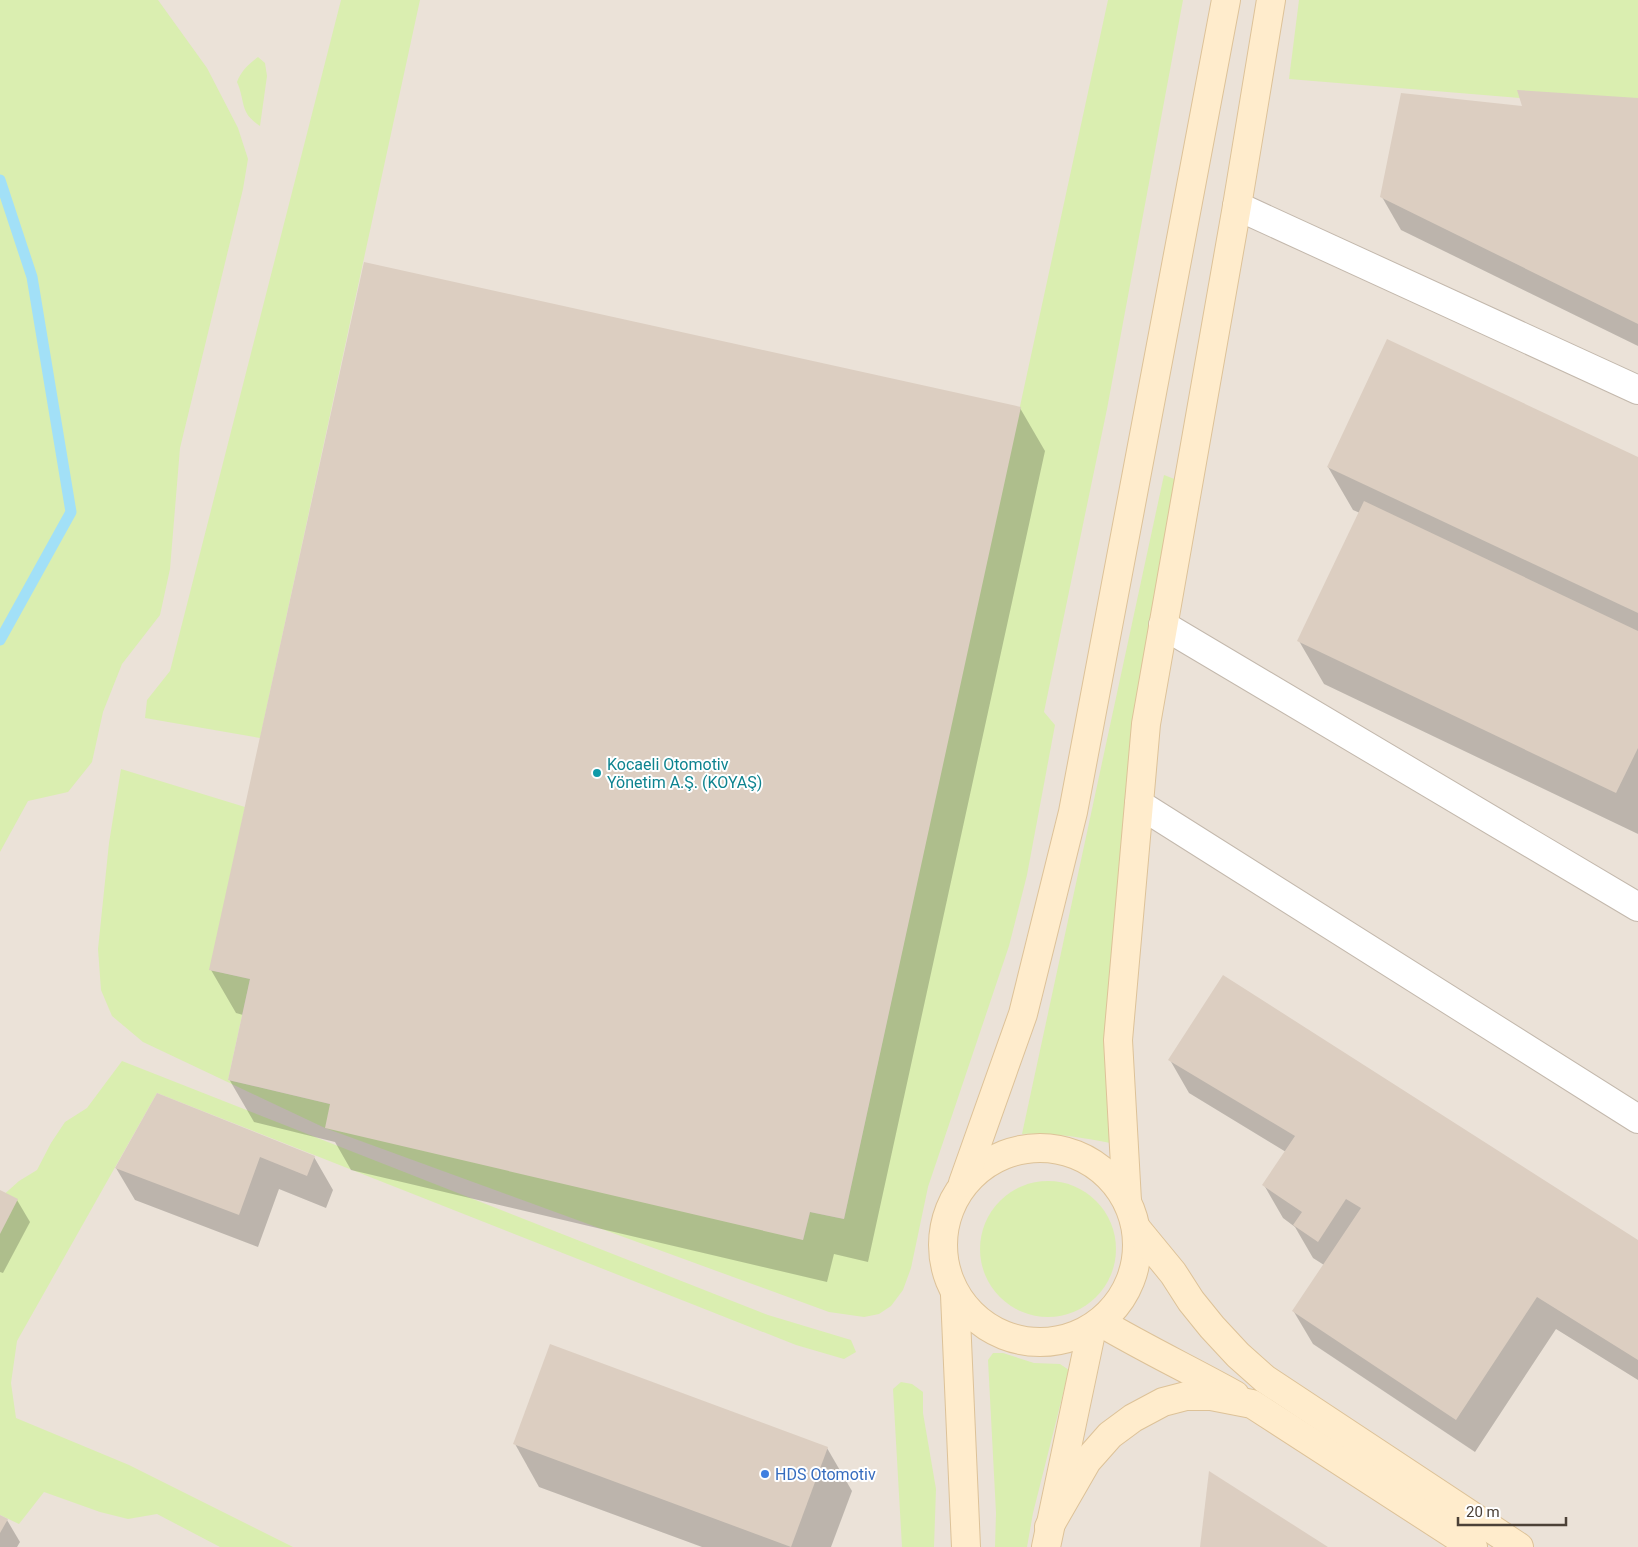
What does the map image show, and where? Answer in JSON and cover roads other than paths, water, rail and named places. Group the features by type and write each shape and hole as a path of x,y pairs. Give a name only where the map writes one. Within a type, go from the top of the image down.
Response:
{"main road":[{"path":"966,1547 955,1295 944,1267 942,1238 949,1209 963,1184 1023,1014 1073,812 1226,0"},
{"path":"955,1295 976,1319 1002,1336 1032,1343 1064,1340 1096,1325 1115,1310 1130,1285 1138,1258 1136,1228 1127,1201 1118,1040 1146,724 1272,0"},
{"path":"963,1184 988,1162 1018,1150 1050,1148 1081,1156 1108,1175 1127,1201"},
{"path":"1136,1228 1173,1273 1191,1301 1212,1327 1238,1355 1265,1379 1519,1547"},
{"path":"1096,1325 1179,1364 1252,1404 1473,1547"},
{"path":"1048,1537 1096,1325"},
{"path":"1048,1537 1087,1461 1110,1435 1133,1418 1163,1402 1186,1396 1212,1396 1252,1404"}],"street":[{"path":"1237,206 1638,390"},
{"path":"1163,625 1638,908"},
{"path":"1138,804 1638,1119"}],"waterway":[{"path":"0,180 32,277 71,512 0,640"}],"place":[{"name":"Kocaeli Otomotiv Yönetim A.Ş. (KOYAŞ)","path":"597,773"},
{"name":"HDS Otomotiv","path":"765,1474"}]}
